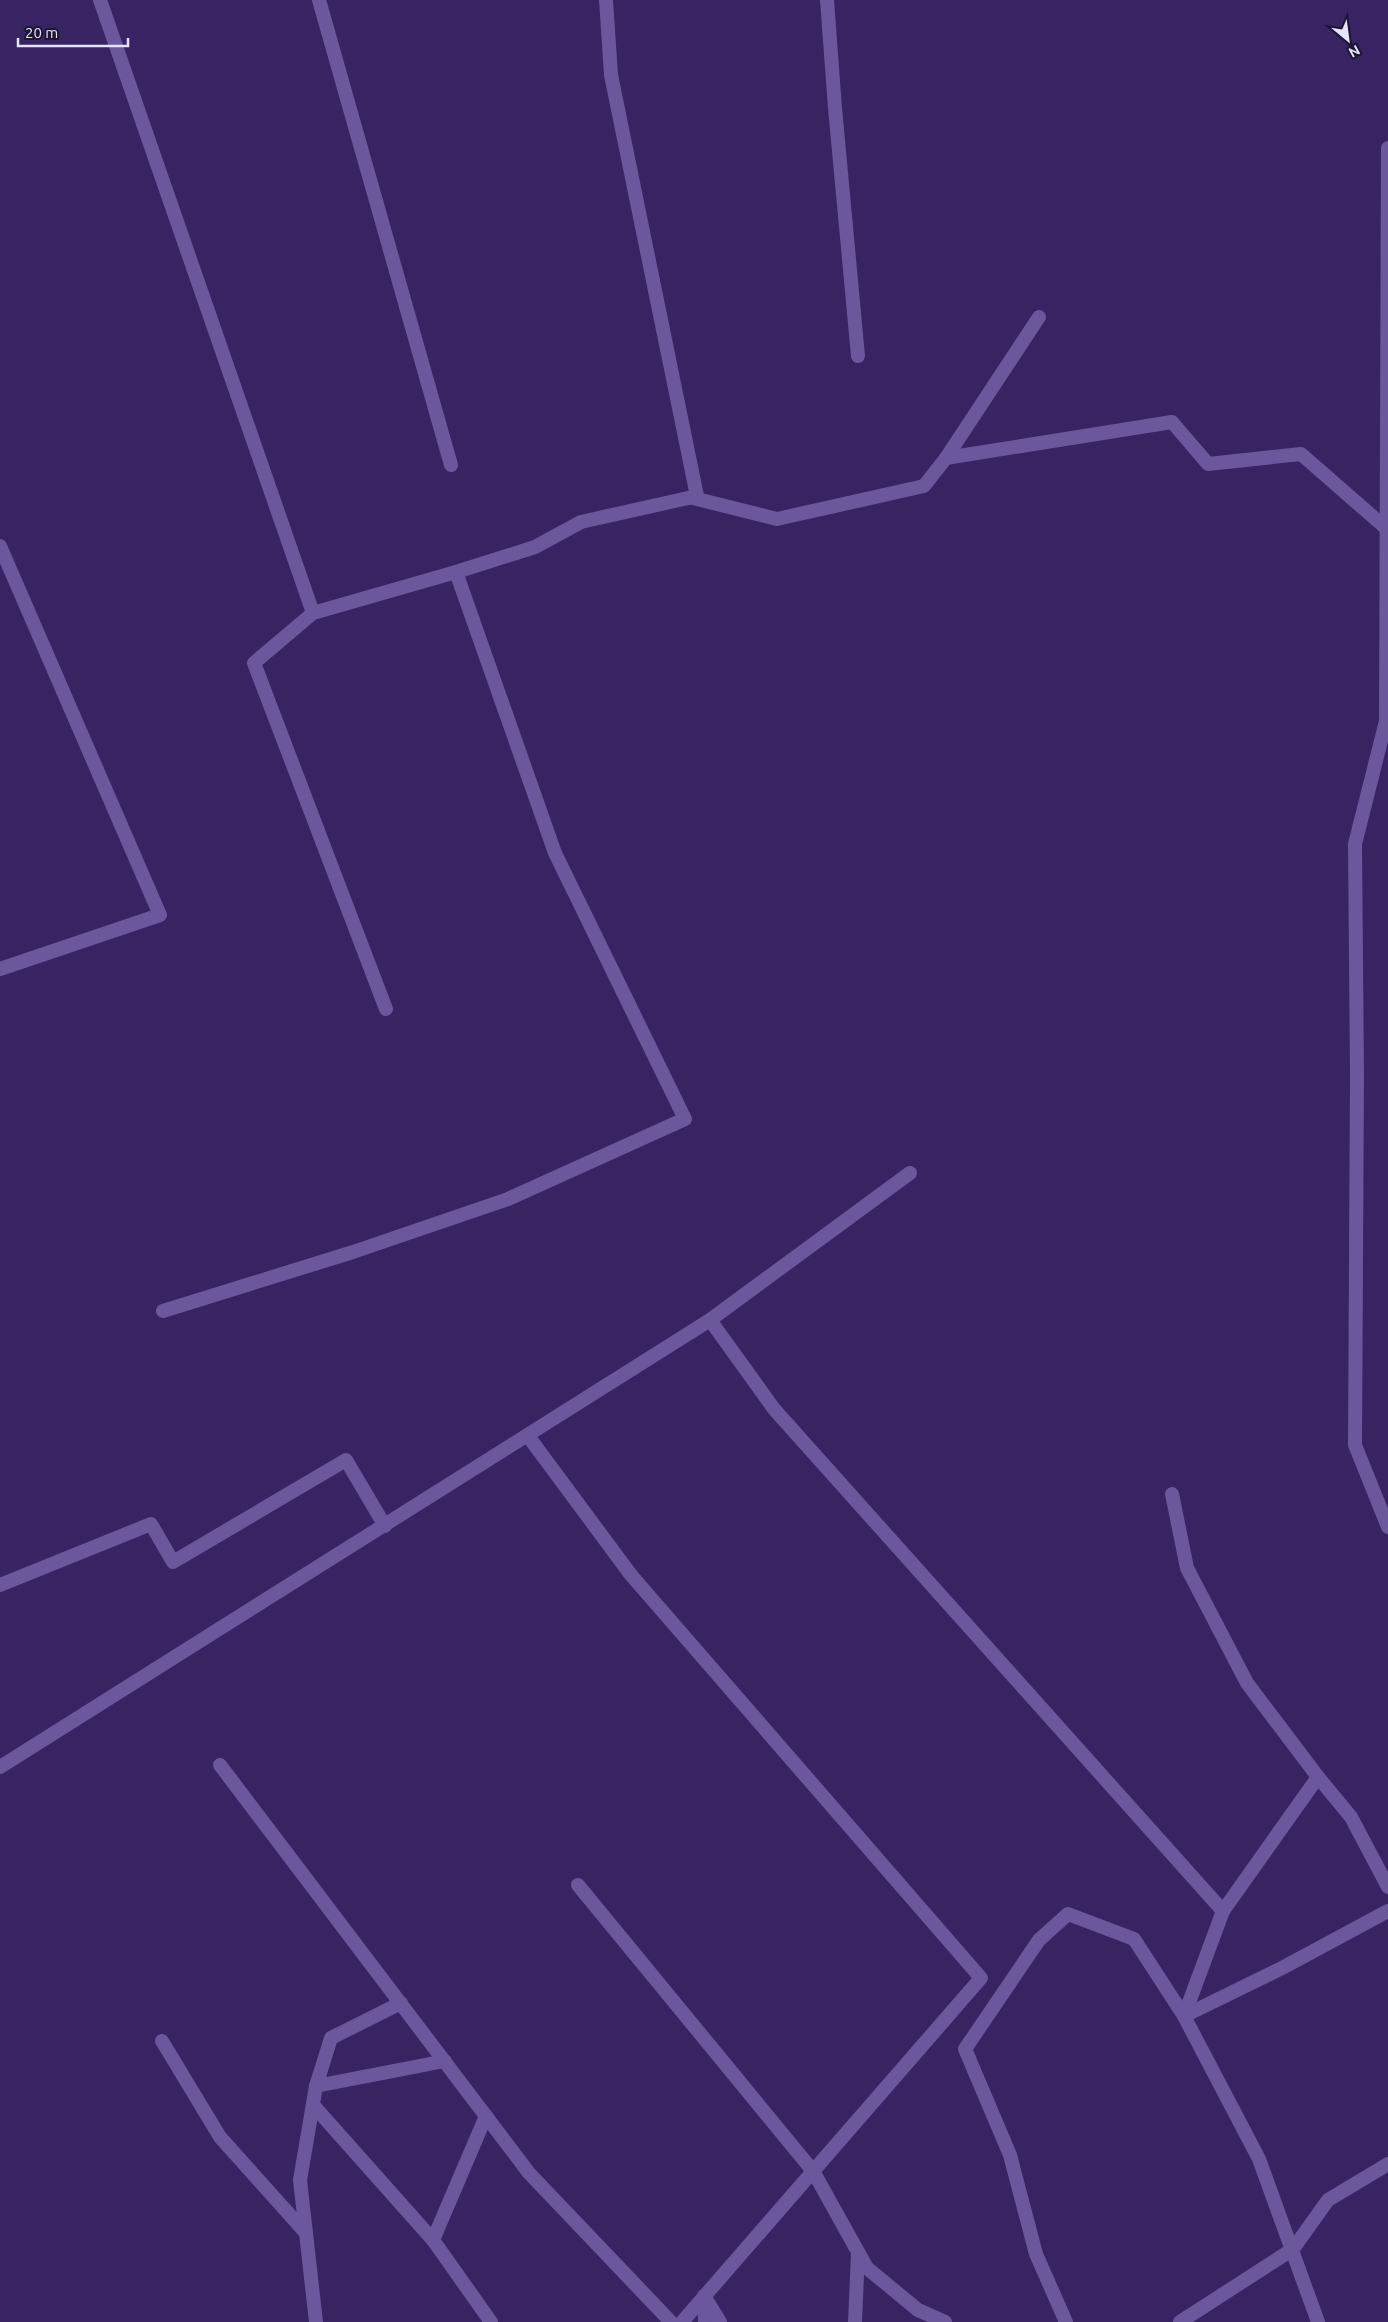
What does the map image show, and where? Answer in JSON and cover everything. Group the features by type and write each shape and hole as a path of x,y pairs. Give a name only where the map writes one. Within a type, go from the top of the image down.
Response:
{"street":[{"path":"100,0 313,613"},
{"path":"319,0 451,465"},
{"path":"606,0 612,75 697,496 693,498"},
{"path":"828,0 835,108 858,356"},
{"path":"1388,148 1386,721 1382,759 1355,844 1357,1075 1355,1445 1388,1527"},
{"path":"386,1009 254,663 313,613 535,547 582,522 693,498 777,518 924,486 946,458 1039,317"},
{"path":"946,458 1172,422 1208,464 1301,454 1387,529"},
{"path":"0,546 160,915 0,969"},
{"path":"163,1312 353,1252 508,1199 684,1119 555,853 456,572"},
{"path":"0,1768 710,1320 910,1174"},
{"path":"710,1320 774,1409 1223,1911"},
{"path":"528,1436 631,1575 981,1978 682,2322"},
{"path":"0,1585 151,1524 173,1562 346,1460 385,1526"},
{"path":"1172,1494 1187,1568 1242,1675 1318,1777 1351,1817 1388,1886"},
{"path":"220,1765 529,2172 671,2322"},
{"path":"1184,2016 1223,1911 1318,1777"},
{"path":"578,1885 813,2171 867,2268 918,2310 945,2322"},
{"path":"1184,2016 1282,1968 1388,1911"},
{"path":"1066,2322 1036,2254 1010,2155 965,2049 1039,1940 1068,1914 1134,1939 1184,2016 1259,2159 1318,2322"},
{"path":"316,2322 300,2180 316,2086 331,2038 401,2003"},
{"path":"162,2041 220,2138 306,2233"},
{"path":"316,2086 445,2062"},
{"path":"313,2104 433,2240 491,2322"},
{"path":"433,2240 486,2116"},
{"path":"1180,2322 1293,2249 1328,2200 1388,2164"},
{"path":"855,2322 858,2252"},
{"path":"704,2296 705,2322"},
{"path":"704,2296 720,2322"}]}
